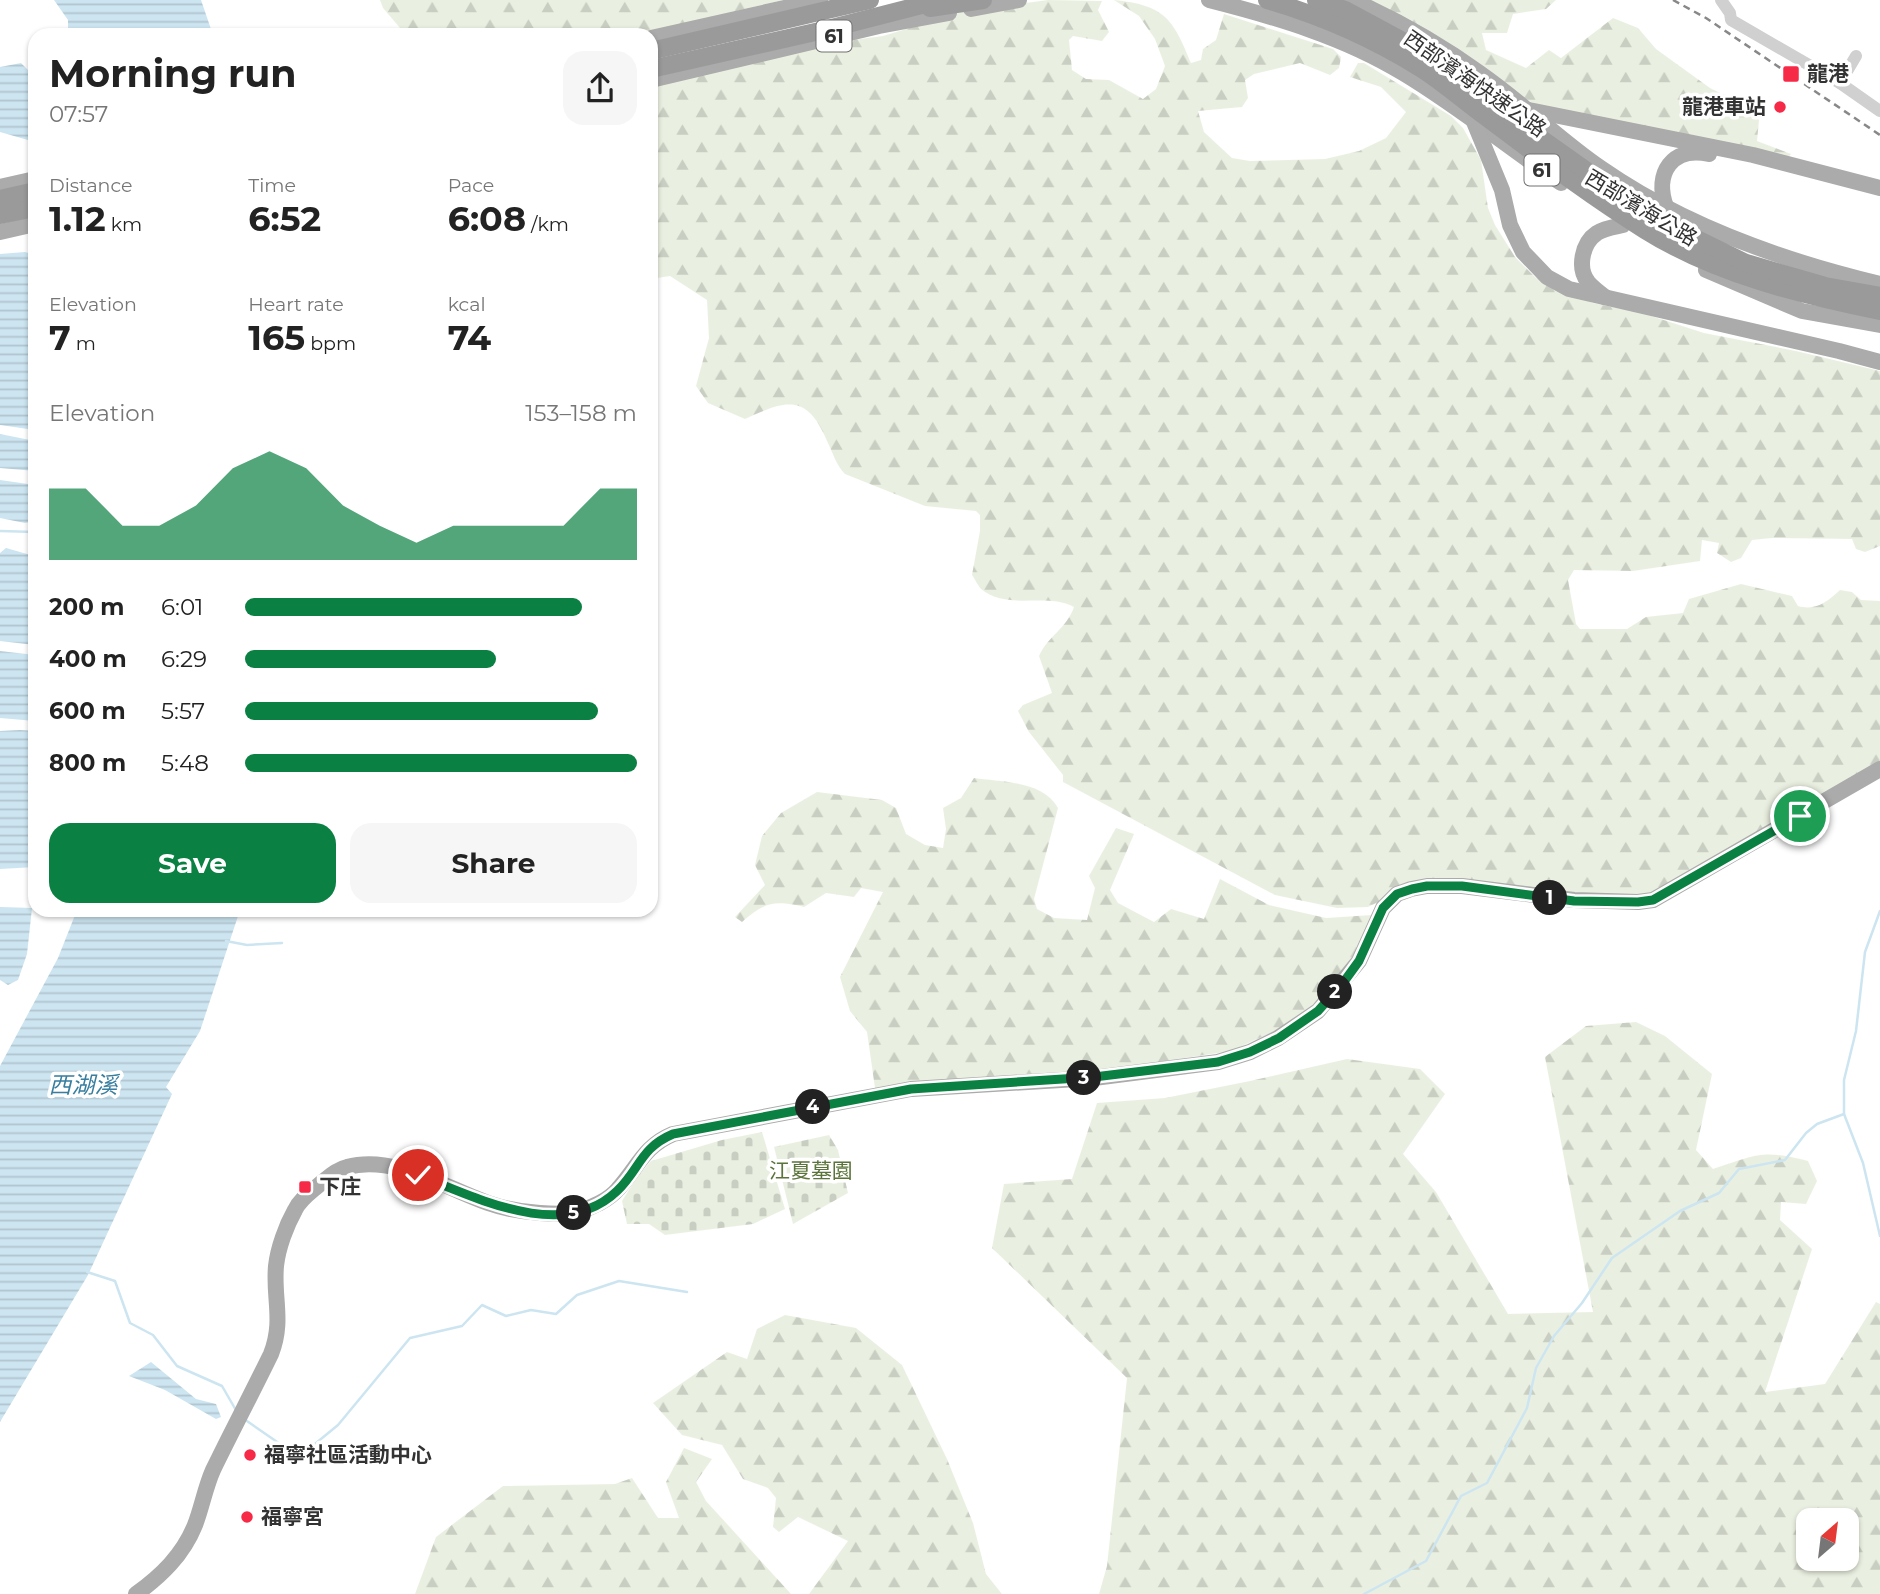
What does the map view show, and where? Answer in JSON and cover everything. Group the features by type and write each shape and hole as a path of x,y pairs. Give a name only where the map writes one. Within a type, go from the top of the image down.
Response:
{"highway":[{"name":"61","path":"658,50 871,9 941,0"},
{"path":"871,9 983,0"},
{"name":"西部濱海快速公路","path":"1268,0 1299,9 1362,36 1423,70 1542,159 1658,237 1704,260 1743,274 1824,300 1880,312"},
{"name":"西部濱海快速公路","path":"1317,0 1345,10 1436,59 1481,96 1652,217 1746,262 1825,286 1880,296"},
{"name":"61","path":"658,67 871,9"},
{"path":"0,199 28,193"},
{"path":"0,215 28,209"}],"main road":[{"name":"61","path":"658,36 820,0"},
{"name":"61","path":"658,78 879,26 1019,0"},
{"name":"西部濱海公路","path":"1209,0 1276,18 1346,44 1402,72 1623,225 1675,256 1802,311 1880,326"},
{"name":"西部濱海公路","path":"1352,0 1437,45 1482,74 1602,170 1666,206 1754,247 1880,284"},
{"path":"1523,108 1753,155 1880,190"},
{"path":"1473,121 1502,190 1510,225 1523,252 1547,277 1569,289 1606,299 1880,362"},
{"path":"1666,206 1661,192 1665,172 1670,162 1691,153 1857,182"},
{"path":"0,187 28,181"},
{"path":"1606,299 1587,281 1582,256 1594,234 1606,228 1623,225"},
{"path":"0,232 28,226"},
{"path":"136,1594 156,1580 184,1545 195,1525 206,1487 271,1354 278,1337 276,1265 295,1209 302,1200 345,1167 364,1164 389,1166 524,1212 575,1213 592,1207 617,1191 640,1159 658,1140 673,1134 911,1089 1094,1077 1218,1062 1250,1052 1279,1038 1318,1011 1359,961 1383,908 1397,894 1427,886 1462,886 1574,901 1653,900 1880,769"}],"street":[{"path":"1721,0 1730,13 1731,20 1840,83 1880,111"},
{"path":"1840,83 1856,56"}],"green space":[{"path":"380,0 783,0 658,30 400,28 383,8"},
{"path":"1048,0 1102,1 1098,10 1109,32 1102,41 1073,36 1069,40 1072,70 1086,79 1109,80 1143,99 1156,89 1165,66 1155,39 1139,16 1114,0 1145,6 1164,16 1178,35 1191,63 1201,60 1203,49 1216,40 1224,14 1333,49 1341,57 1339,68 1330,75 1300,63 1254,74 1245,80 1248,98 1242,107 1198,111 1204,132 1232,158 1250,161 1325,159 1359,151 1386,138 1406,112 1381,87 1350,77 1358,63 1364,63 1451,116 1463,128 1481,160 1488,208 1495,225 1515,257 1536,278 1593,303 1642,313 1704,333 1880,371 1880,546 1865,552 1856,549 1852,539 1752,540 1741,558 1731,562 1717,553 1719,543 1702,540 1700,561 1633,571 1574,570 1568,580 1576,624 1580,629 1627,629 1646,617 1683,613 1689,599 1741,584 1792,596 1798,606 1804,607 1821,604 1840,590 1852,592 1861,600 1880,601 1880,763 1664,892 1617,896 1425,879 1368,907 1337,908 1275,895 1063,782 1063,775 1029,732 1018,711 1023,705 1052,693 1039,656 1067,621 1074,607 1051,601 1003,599 981,589 972,575 980,531 980,515 976,511 925,506 845,474 819,425 803,408 784,405 745,419 708,403 696,386 709,338 707,300 670,276 658,278 658,83 814,45 883,36 965,11"},
{"path":"1365,0 1556,0 1546,9 1513,14 1507,33 1482,33 1486,50 1526,68 1549,50 1561,58 1613,18 1638,28 1656,49 1710,88 1751,108 1759,120 1757,141 1791,154 1785,161 1536,104 1504,91"},
{"path":"974,778 1021,784 1042,792 1058,808 1034,899 1037,909 1054,918 1087,920 1095,888 1089,876 1116,828 1134,834 1110,890 1118,903 1154,922 1171,909 1204,919 1220,879 1269,905 1326,918 1372,915 1380,922 1316,1012 1231,1051 1074,1075 875,1088 867,1032 850,1011 840,977 883,892 861,888 854,897 826,893 804,907 770,904 742,922 735,917 765,885 755,865 762,836 781,813 817,792 882,800 896,808 906,834 925,845 943,848 946,829 943,808 961,798"},
{"path":"1636,1022 1665,1036 1712,1074 1696,1150 1713,1169 1759,1155 1780,1155 1808,1161 1817,1181 1806,1204 1781,1202 1780,1220 1812,1249 1765,1392 1825,1384 1876,1302 1880,1304 1880,1594 1099,1594 1107,1566 1127,1378 992,1248 1004,1184 1072,1179 1097,1103 1165,1098 1347,1059 1420,1069 1445,1094 1403,1154 1436,1192 1508,1314 1593,1312 1545,1057 1586,1026"},
{"path":"762,1132 785,1209 753,1224 665,1235 649,1224 627,1224 622,1201 651,1161 722,1140"},
{"name":"江夏墓園","path":"829,1135 838,1150 848,1193 793,1224 774,1147"},
{"path":"785,1315 856,1328 902,1365 947,1459 973,1523 986,1574 1002,1594 809,1594 848,1541 798,1517 779,1532 773,1527 776,1498 768,1488 743,1479 722,1445 682,1435 653,1403 727,1352 747,1359 757,1329"},
{"path":"684,1448 712,1459 696,1482 706,1501 791,1594 415,1594 436,1537 503,1486 615,1484 632,1478 658,1518 679,1518 666,1482"}],"water":[{"path":"54,0 201,0 211,28 68,28 68,20"},
{"path":"21,63 28,70 28,140 0,132 0,67"},
{"path":"28,253 28,429 0,425 0,254"},
{"path":"0,434 28,440 28,470 0,468"},
{"path":"0,480 28,484 28,522 0,518"},
{"path":"6,548 28,554 28,644 0,641 0,553"},
{"path":"0,651 28,654 28,720 0,718"},
{"path":"0,731 28,731 28,867 0,869"},
{"path":"0,907 28,908 28,917 31,917 27,954 18,980 8,985 0,980"},
{"name":"西湖溪","path":"74,917 238,917 200,1031 166,1087 172,1094 88,1275 0,1422 0,1066 58,958"},
{"path":"151,1362 196,1399 216,1404 221,1417 216,1419 165,1390 129,1376"}],"waterway":[{"path":"0,531 28,532"},
{"path":"1880,911 1865,952 1856,1031 1844,1080 1844,1114 1863,1163 1880,1236"},
{"path":"226,941 247,945 282,943"},
{"path":"1364,1594 1426,1561 1461,1496 1487,1483 1527,1408 1536,1368 1554,1336 1582,1303 1612,1258 1680,1211 1719,1193 1739,1169 1785,1160 1806,1133 1817,1124 1844,1114"},
{"path":"87,1272 115,1281 130,1323 153,1335 177,1366 222,1386 237,1412"},
{"path":"244,1419 299,1457 338,1425 410,1338 462,1326 482,1305 506,1316 531,1310 556,1314 577,1295 619,1281 687,1292"}],"railway":[{"path":"1673,0 1706,18 1880,135"}],"place":[{"name":"龍港","path":"1791,74"},
{"name":"龍港車站","path":"1780,107"},
{"name":"下庄","path":"305,1187"},
{"name":"福寧社區活動中心","path":"250,1455"},
{"name":"福寧宮","path":"247,1517"}],"route":[{"path":"418,1175 490,1203 524,1212 575,1213 592,1207 617,1191 640,1159 658,1140 673,1134 911,1089 1094,1077 1218,1062 1250,1052 1279,1038 1318,1011 1359,961 1383,908 1397,894 1427,886 1462,886 1574,901 1653,900 1800,816"}]}
